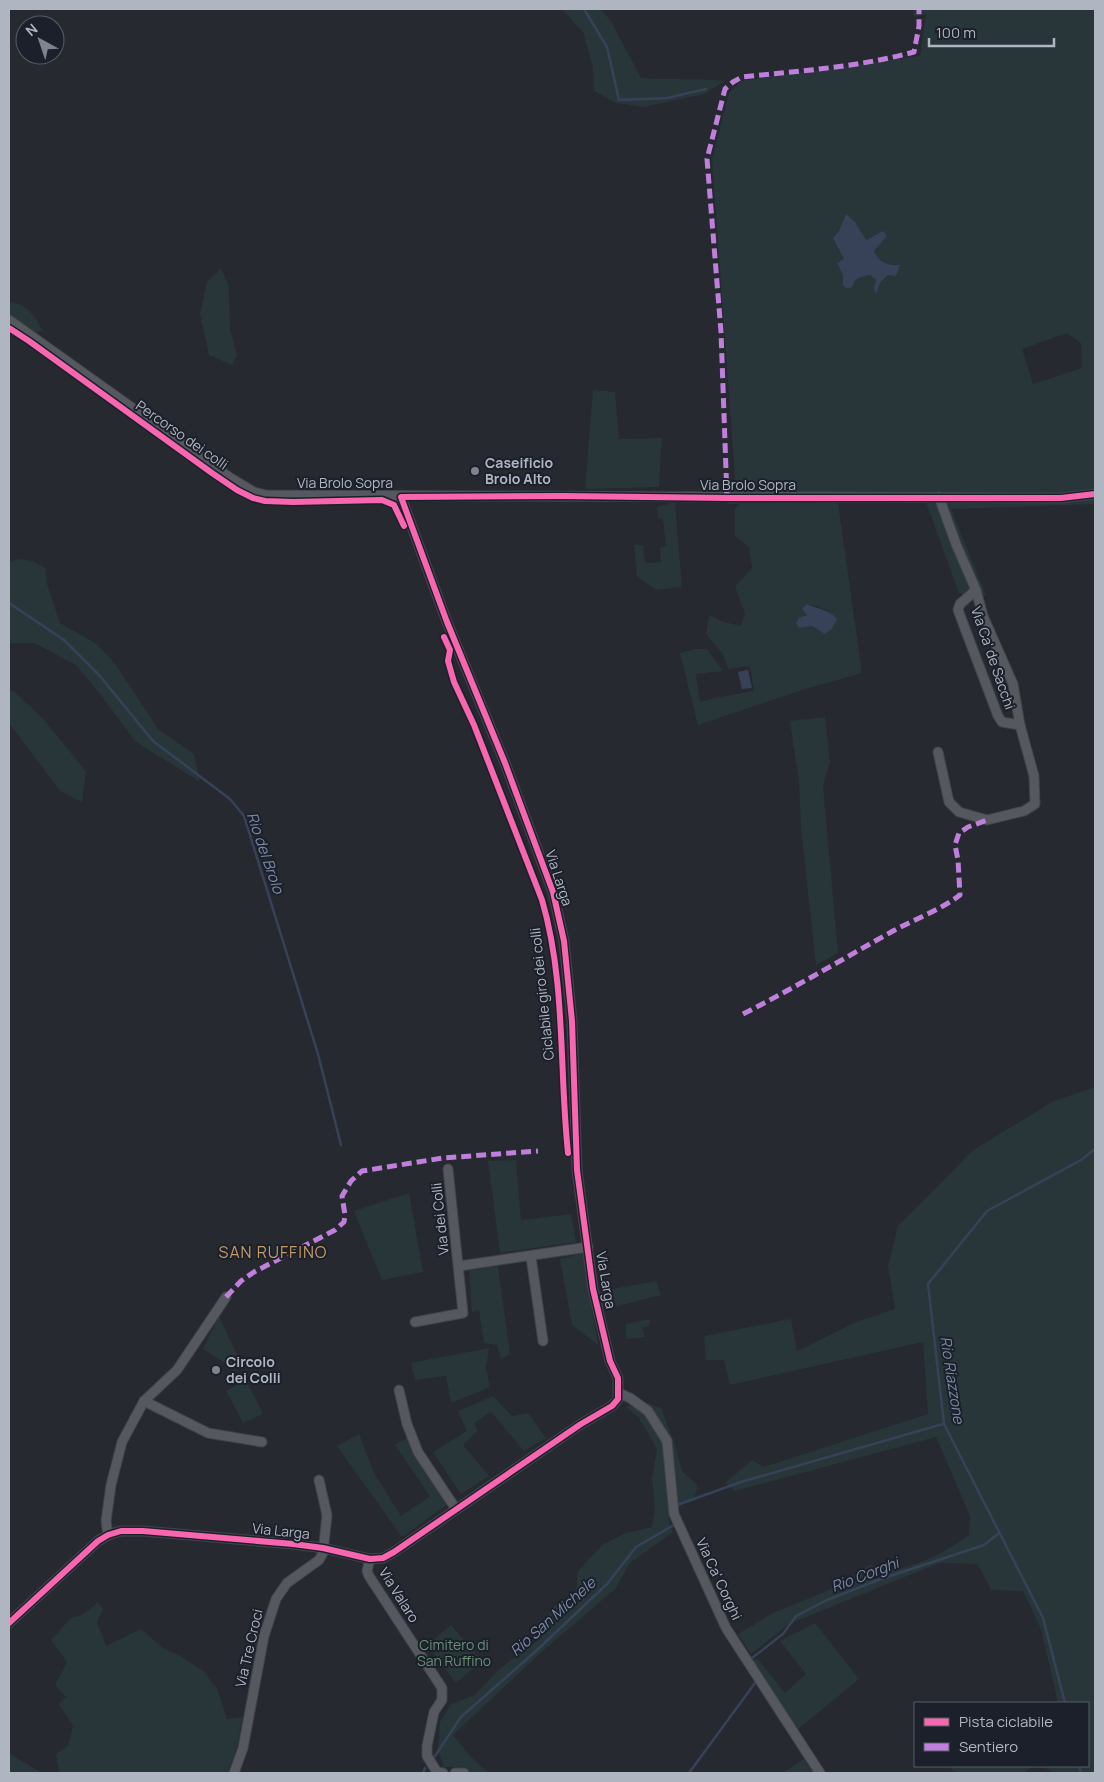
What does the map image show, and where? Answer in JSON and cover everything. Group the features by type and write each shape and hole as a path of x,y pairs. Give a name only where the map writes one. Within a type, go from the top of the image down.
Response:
{"street":[{"name":"Via Brolo Sopra","path":"9,320 229,477 254,492 266,496 1061,498 1095,494"},
{"name":"Via Larga","path":"108,1534 121,1531 142,1531 293,1544 324,1548 370,1559 383,1558 581,1424 612,1406 618,1399 618,1378 605,1345 594,1289 577,1170 572,1021 564,941 553,892 505,763 447,622 401,497"},
{"name":"Via Ca' de Sacchi","path":"938,752 949,802 959,812 987,820 1024,811 1035,804 1034,776 1020,725 1013,684 983,616 976,590 939,498"},
{"name":"Via Ca' de Sacchi","path":"976,590 960,604 958,610 998,716 1002,722 1020,725"},
{"name":"Via dei Colli","path":"415,1322 463,1313 448,1169"},
{"name":"Via dei Colli","path":"459,1266 532,1257 588,1247"},
{"path":"532,1257 543,1341"},
{"path":"9,1623 92,1546 108,1534 106,1521 114,1472 122,1442 144,1401 177,1370 226,1297"},
{"path":"399,1390 407,1424 418,1452 456,1509"},
{"name":"Via Ca' Corghi","path":"619,1393 630,1398 648,1411 667,1441 674,1514 726,1628 820,1773"},
{"path":"144,1401 208,1433 262,1442"},
{"path":"319,1480 328,1515 324,1548"},
{"name":"Via Tre Croci","path":"234,1773 243,1748 262,1645 276,1599 287,1583 319,1560 324,1548"},
{"name":"Via Valaro","path":"370,1559 367,1571 369,1576 442,1688 442,1700 434,1712 430,1729 427,1756 437,1772 444,1773"},
{"path":"454,1773 464,1773"}],"green space":[{"path":"562,9 601,9 612,23 641,78 725,81 704,94 644,107 616,103 594,91 593,67 583,32"},
{"path":"913,9 1095,9 1095,504 951,509 986,595 978,597 959,593 926,502 838,503 862,673 802,690 698,725 680,653 696,649 707,649 723,671 696,674 700,702 754,691 750,666 728,669 723,654 706,634 709,615 724,622 741,626 745,614 735,586 752,568 749,547 735,536 735,509 739,504 727,504 735,477 712,160 729,93 741,81 920,56 926,14 914,17","holes":["855,222 866,240 872,236 887,236 874,251 882,262 899,265 896,276 889,275 874,288 876,280 870,275 844,285 843,275 837,263 844,259 833,238 839,231","1067,333 1081,343 1082,368 1033,384 1022,349","807,604 830,611 815,629 812,626 804,626"]},
{"path":"221,268 229,287 230,330 237,355 232,365 209,355 200,314 207,282"},
{"path":"9,302 20,305 29,311 43,331 18,334 9,332"},
{"path":"593,390 615,392 619,439 662,438 659,487 585,489"},
{"path":"675,502 682,587 656,590 637,576 634,545 643,545 645,563 661,562 660,548 666,546 663,519 658,518 657,507"},
{"path":"19,559 33,561 45,568 47,584 60,623 97,644 116,665 159,730 194,754 200,782 136,742 76,665 34,643 9,643 9,562"},
{"path":"9,690 15,692 44,720 86,771 82,802 60,791 9,723"},
{"path":"825,717 830,761 823,786 838,953 816,965 801,828 799,781 790,721"},
{"path":"1095,1087 1095,1773 1054,1773 1044,1767 1089,1767 1089,1702 1058,1702 1041,1629 1023,1591 991,1590 978,1564 939,1563 789,1624 751,1654 738,1634 773,1613 829,1590 870,1565 891,1569 904,1567 914,1565 943,1552 969,1535 970,1516 936,1437 735,1491 725,1483 752,1460 764,1467 928,1414 923,1342 730,1385 724,1360 706,1360 704,1336 791,1319 797,1351 854,1323 895,1309 888,1266 898,1226 973,1150 1054,1101"},
{"path":"516,1160 521,1220 571,1214 576,1242 500,1253 488,1161"},
{"path":"409,1193 423,1272 382,1280 354,1211"},
{"path":"583,1253 598,1345 572,1325 560,1259"},
{"path":"498,1266 510,1354 501,1359 497,1345 484,1343 479,1310 472,1312 469,1270"},
{"path":"656,1281 661,1295 603,1310 597,1292"},
{"path":"219,1316 238,1357 232,1367 203,1349"},
{"path":"650,1319 649,1326 642,1328 645,1337 626,1339 626,1324"},
{"path":"489,1348 486,1368 490,1387 451,1403 446,1376 415,1380 411,1363"},
{"path":"246,1380 263,1414 243,1423 226,1391"},
{"path":"493,1396 512,1416 528,1413 546,1438 524,1451 491,1412 474,1423 478,1431 463,1445 489,1476 461,1494 433,1452 467,1431 458,1411"},
{"path":"645,1402 661,1408 675,1444 682,1471 698,1486 694,1499 681,1504 668,1519 673,1532 630,1563 616,1588 537,1656 453,1735 471,1757 489,1773 472,1773 463,1767 444,1767 438,1750 440,1722 451,1704 475,1695 498,1670 541,1638 551,1608 576,1594 578,1571 603,1544 626,1533 652,1527 655,1508 652,1479 657,1449 639,1418 626,1407"},
{"path":"359,1434 374,1473 401,1516 430,1496 395,1445 407,1438 412,1453 449,1503 402,1537 337,1446"},
{"path":"98,1602 103,1609 97,1622 106,1646 141,1629 163,1648 205,1672 217,1688 227,1719 243,1717 237,1746 228,1773 59,1773 56,1754 68,1746 73,1726 59,1704 66,1697 55,1685 67,1662 51,1640 71,1618 82,1615"},
{"path":"815,1623 859,1679 797,1730 752,1662 757,1658 785,1693 806,1674 780,1641"},
{"name":"Cimitero di San Ruffino","path":"451,1625 482,1661 456,1683 427,1645"},
{"path":"9,1753 42,1773 9,1773"},
{"path":"804,1759 813,1773 782,1773"},
{"path":"950,1767 1032,1767 1023,1773 960,1773 952,1770"}],"water":[{"path":"846,214 855,222 866,240 883,231 887,236 874,251 884,263 900,265 896,276 888,275 880,283 876,294 874,288 876,280 870,275 854,281 853,286 848,289 843,285 843,275 837,263 844,259 833,238 839,231"},
{"path":"807,604 826,611 837,619 832,629 825,634 812,626 799,628 796,623 799,618 807,615 802,609"},
{"path":"748,670 752,688 742,689 738,672"}],"waterway":[{"path":"584,9 607,47 619,100 667,98 706,89"},
{"name":"Rio del Brolo","path":"9,603 64,640 99,675 153,741 230,799 244,816 318,1054 341,1145"},
{"name":"Rio Riazzone","path":"1065,1702 1043,1618 944,1424 928,1284 987,1211 1081,1160 1095,1149"},
{"name":"Rio San Michele","path":"677,1505 741,1482 943,1424"},
{"name":"Rio San Michele","path":"435,1756 461,1717 536,1651 607,1584 636,1547 674,1525"},
{"name":"Rio Corghi","path":"752,1658 783,1634 796,1616 827,1600 878,1580 984,1545 999,1533"},
{"name":"Rio Corghi","path":"689,1773 755,1683"},
{"name":"Rio Riazzone","path":"1079,1767 1081,1773"},
{"name":"Rio San Michele","path":"423,1773 425,1768"}],"marked path":[{"path":"727,498 721,332 707,159 725,89 742,77 850,65 914,52 919,26 919,9"},
{"path":"743,1014 960,895 955,845 959,833 968,827 987,820"},
{"path":"226,1297 241,1281 254,1272 335,1230 344,1222 345,1215 342,1196 351,1181 362,1171 443,1158 538,1151"}],"cycle path":[{"name":"Percorso dei colli","path":"9,328 237,490 253,498 265,501 382,500 394,505 404,526"},
{"path":"9,1623 98,1541 108,1535 121,1531 143,1531 293,1544 323,1548 370,1559 383,1558 581,1424 612,1406 618,1399 618,1378 610,1361 593,1289 577,1170 572,1021 564,941 553,892 505,763 447,622 401,497 1061,498 1095,494"},
{"name":"Ciclabile giro dei colli","path":"444,637 450,650 448,661 454,682 474,725 542,900 550,931 561,1026 568,1153"}],"place":[{"name":"Caseificio Brolo Alto","path":"475,471"},
{"name":"Circolo dei Colli","path":"216,1370"}],"district":[{"name":"SAN RUFFINO","path":"273,1252"}]}
